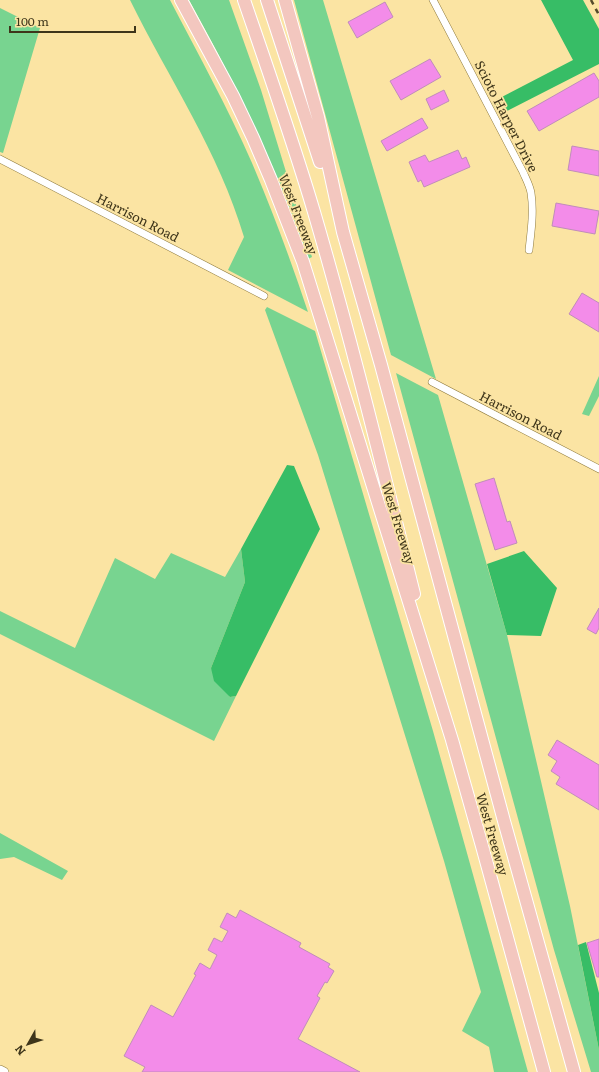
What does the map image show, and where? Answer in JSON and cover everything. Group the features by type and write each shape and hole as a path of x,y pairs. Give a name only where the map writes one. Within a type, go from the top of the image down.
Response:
{"highway":[{"name":"West Freeway","path":"181,0 233,96 253,138 303,262 452,740 544,1072"},
{"path":"244,0 287,126 314,212 361,385 452,740"},
{"path":"266,0 343,232"},
{"name":"West Freeway","path":"285,0 318,117 343,232 574,1072"}],"main road":[{"path":"0,1070 4,1072"}],"street":[{"name":"Scioto Harper Drive","path":"433,0 523,172 529,187 531,193 532,222 530,250"},
{"name":"Harrison Road","path":"0,159 264,296"},
{"name":"Harrison Road","path":"432,382 599,469"}],"green space":[{"path":"130,0 170,0 243,142 282,237 308,312 228,270 244,237 234,206 207,145"},
{"path":"189,0 229,0 261,90 312,257 308,259 273,168 251,119"},
{"path":"294,0 323,0 436,379 391,355"},
{"path":"541,0 583,0 599,29 599,64 499,115 492,102 573,60"},
{"path":"0,8 40,28 3,153 0,152"},
{"path":"267,307 315,331 433,731 528,1072 494,1072 489,1047 462,1031 481,992 444,861 318,455 265,310"},
{"path":"396,373 438,395 507,635 570,906 599,1050 599,1072 591,1072 554,950"},
{"path":"599,376 599,396 589,416 582,414"},
{"path":"287,465 294,466 320,529 236,696 230,697 214,681 211,668 245,582 241,549"},
{"path":"241,549 245,582 211,668 230,697 236,696 214,741 0,634 0,611 75,648 115,558 155,579 171,553 225,577"},
{"path":"524,551 557,588 541,636 507,635 487,564"},
{"path":"0,833 68,871 62,880 14,857 0,859"},
{"path":"586,942 599,993 599,1050 578,945"}],"building":[{"path":"385,2 393,17 357,38 348,22"},
{"path":"430,59 441,77 401,100 390,81"},
{"path":"594,73 599,81 599,97 539,131 527,111"},
{"path":"444,90 449,101 431,110 426,99"},
{"path":"422,118 428,128 387,151 381,141"},
{"path":"572,146 599,151 599,176 568,170"},
{"path":"458,150 462,159 466,157 470,167 424,187 421,180 418,182 409,162 425,155 429,162"},
{"path":"556,203 599,211 595,234 552,226"},
{"path":"582,293 599,303 599,332 569,314"},
{"path":"494,478 507,522 510,521 517,543 495,550 475,484"},
{"path":"599,608 599,628 596,634 587,629"},
{"path":"557,740 599,765 599,810 556,784 560,777 551,771 557,761 548,755"},
{"path":"240,910 301,943 299,947 330,964 328,967 334,971 327,983 325,982 317,996 320,998 298,1039 360,1072 142,1072 145,1067 124,1056 151,1005 173,1017 196,975 194,974 200,963 210,969 217,955 208,950 214,938 222,942 228,931 220,927 227,913 236,918"},
{"path":"599,939 599,977 597,977 587,943"}],"railway":[{"path":"591,0 599,15"}]}
